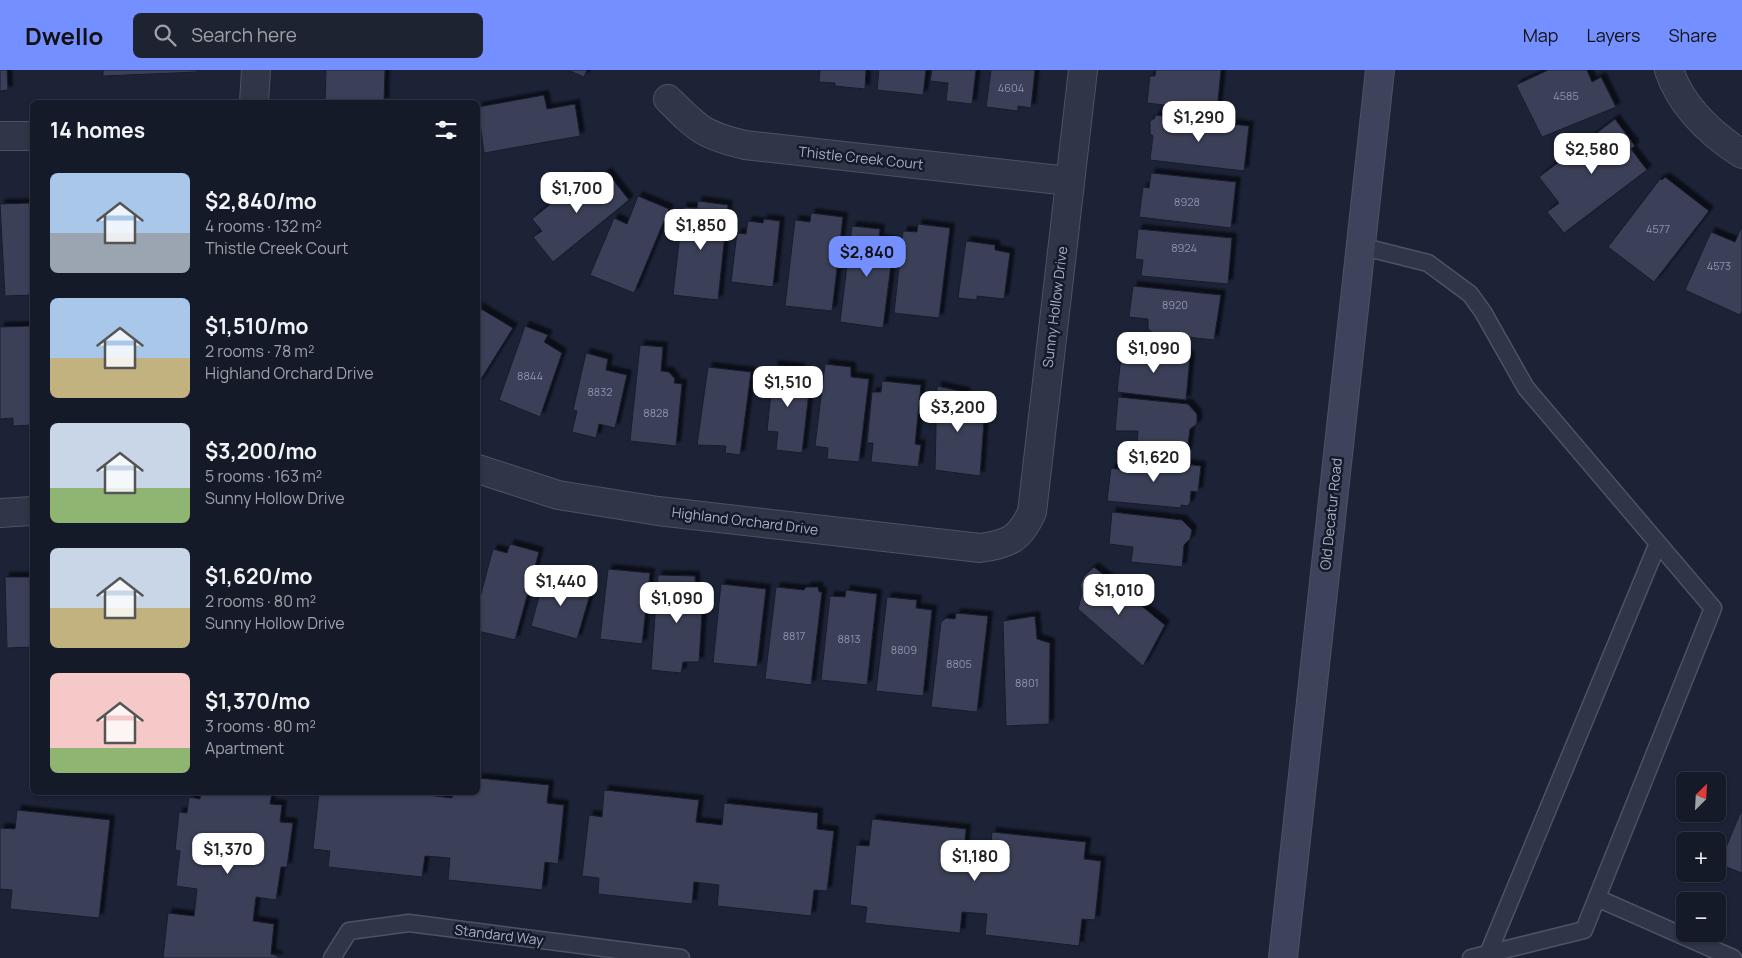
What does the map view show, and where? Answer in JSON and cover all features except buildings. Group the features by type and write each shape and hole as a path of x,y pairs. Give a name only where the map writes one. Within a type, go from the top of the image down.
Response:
{"street":[{"path":"254,100 256,70"},
{"name":"Sunny Hollow Drive","path":"1015,538 1026,526 1032,512 1083,70"},
{"name":"Old Decatur Road","path":"1283,958 1380,70"},
{"path":"1669,70 1672,82 1693,112 1720,140 1742,154"},
{"name":"Thistle Creek Court","path":"668,99 698,129 717,138 745,145 1069,181"},
{"path":"0,136 30,136"},
{"name":"Highland Orchard Drive","path":"480,471 558,495 658,511 980,548 1001,545 1015,538"},
{"path":"0,513 30,511"}],"lane":[{"path":"1360,246 1428,263 1470,294 1483,312 1526,388 1713,608 1584,930 1471,958"},
{"path":"1488,954 1658,543"},
{"path":"1597,898 1733,958"},
{"name":"Standard Way","path":"332,958 349,931 409,924 681,958"}]}
